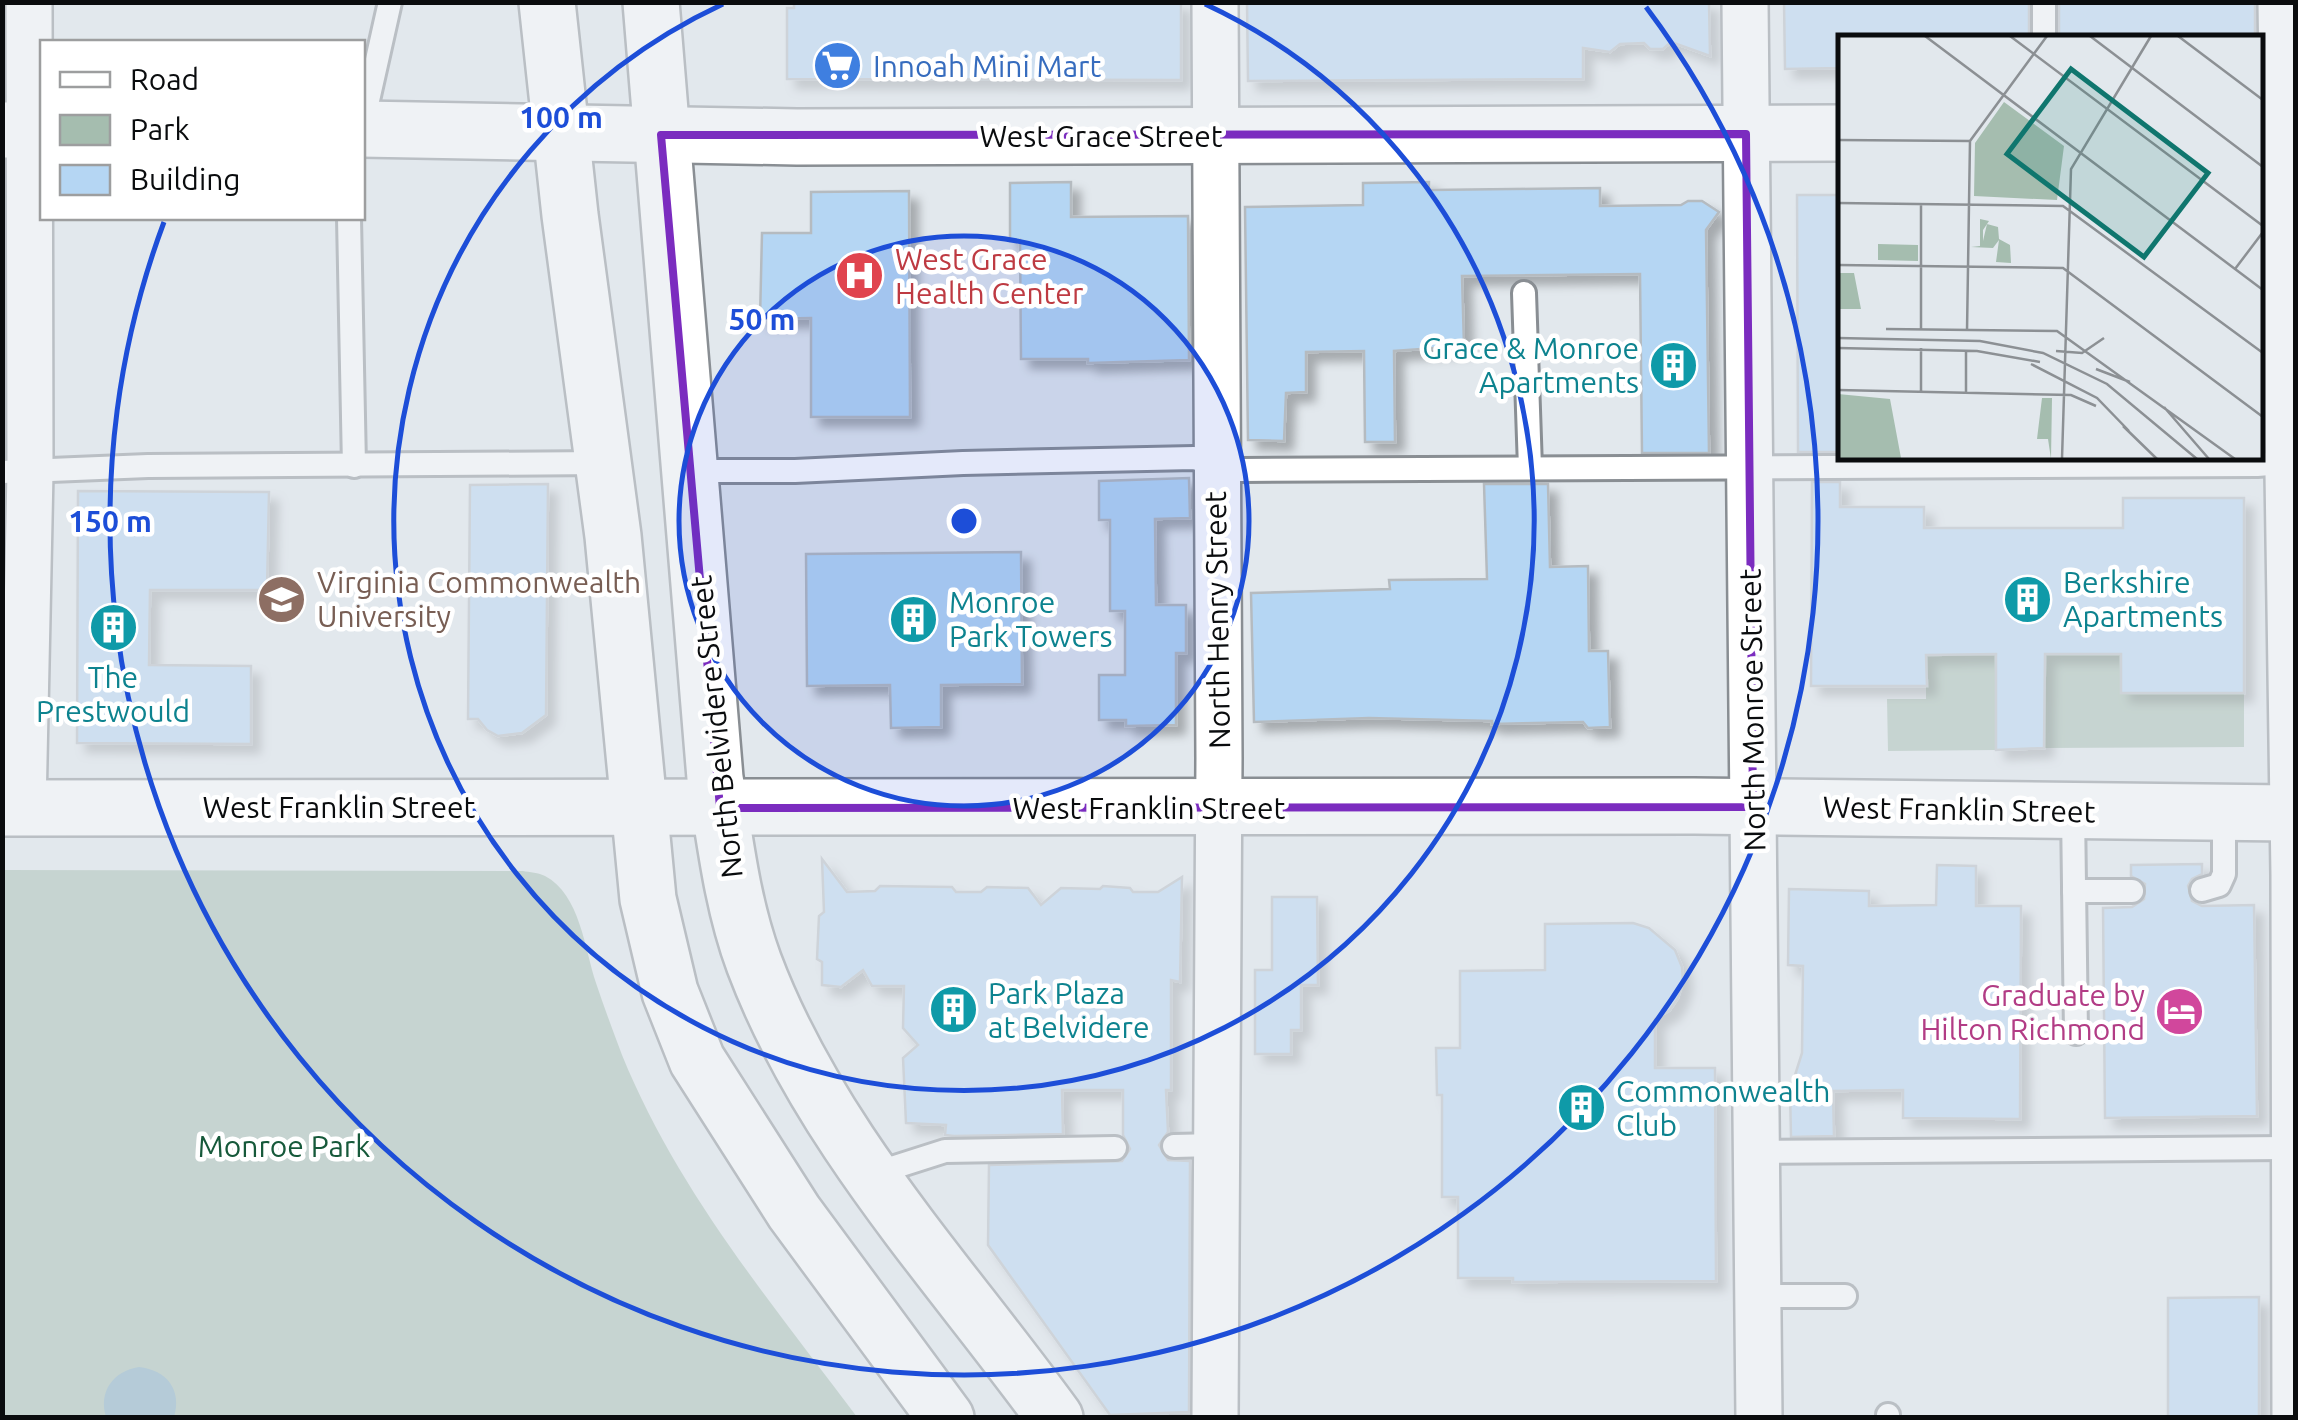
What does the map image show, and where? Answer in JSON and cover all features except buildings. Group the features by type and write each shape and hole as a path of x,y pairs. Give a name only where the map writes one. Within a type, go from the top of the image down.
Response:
{"street":[{"path":"13,808 16,472 28,2"},
{"path":"546,2 604,463 632,712 638,808 653,918 670,992 697,1060 794,1212 946,1418"},
{"name":"North Belvidere Street","path":"651,2 720,808 733,892 754,962 798,1063 872,1175 1055,1418"},
{"name":"North Henry Street","path":"1215,2 1218,808 1195,1146 1215,1418"},
{"name":"North Monroe Street","path":"1745,2 1759,1418"},
{"path":"2281,2 2273,303 2292,462 2295,1418"},
{"name":"West Grace Street","path":"365,128 661,135 1838,133"},
{"name":"West Franklin Street","path":"13,808 1753,807 2294,812"}],"lane":[{"path":"365,114 390,2"},
{"path":"2044,2 2044,35"},
{"path":"348,220 354,466"},
{"path":"1524,293 1530,468"},
{"path":"691,471 1194,458 1241,470 2292,462"},
{"path":"16,472 148,466 604,463"},
{"path":"2074,812 2076,1033"},
{"path":"2202,890 2219,885 2224,874 2224,813"},
{"path":"2074,891 2132,891"},
{"path":"872,1175 944,1151 1115,1148"},
{"path":"1757,1152 2295,1148"},
{"path":"1758,1296 1845,1296"}],"highlighted area":[{"path":"1746,134 1753,807 720,808 661,135"}],"green space":[{"path":"1996,654 1996,750 1888,751 1887,699 1926,699 1926,655"},
{"path":"2045,654 2121,654 2122,693 2244,693 2244,747 2044,748"},
{"name":"Monroe Park","path":"3,870 523,871 545,876 557,884 574,909 622,1055 670,1152 759,1287 857,1417 3,1418"}],"water":[{"path":"139,1367 157,1372 170,1383 176,1398 174,1417 106,1417 104,1399 110,1384 122,1373"}],"place":[{"name":"Innoah Mini Mart","path":"838,66"},
{"name":"West Grace Health Center","path":"860,276"},
{"name":"Grace & Monroe Apartments","path":"1674,365"},
{"name":"Virginia Commonwealth University","path":"282,599"},
{"name":"Berkshire Apartments","path":"2028,599"},
{"name":"Monroe Park Towers","path":"914,619"},
{"name":"The Prestwould","path":"113,628"},
{"name":"Park Plaza at Belvidere","path":"953,1010"},
{"name":"Graduate by Hilton Richmond","path":"2180,1012"},
{"name":"Commonwealth Club","path":"1581,1108"}]}
